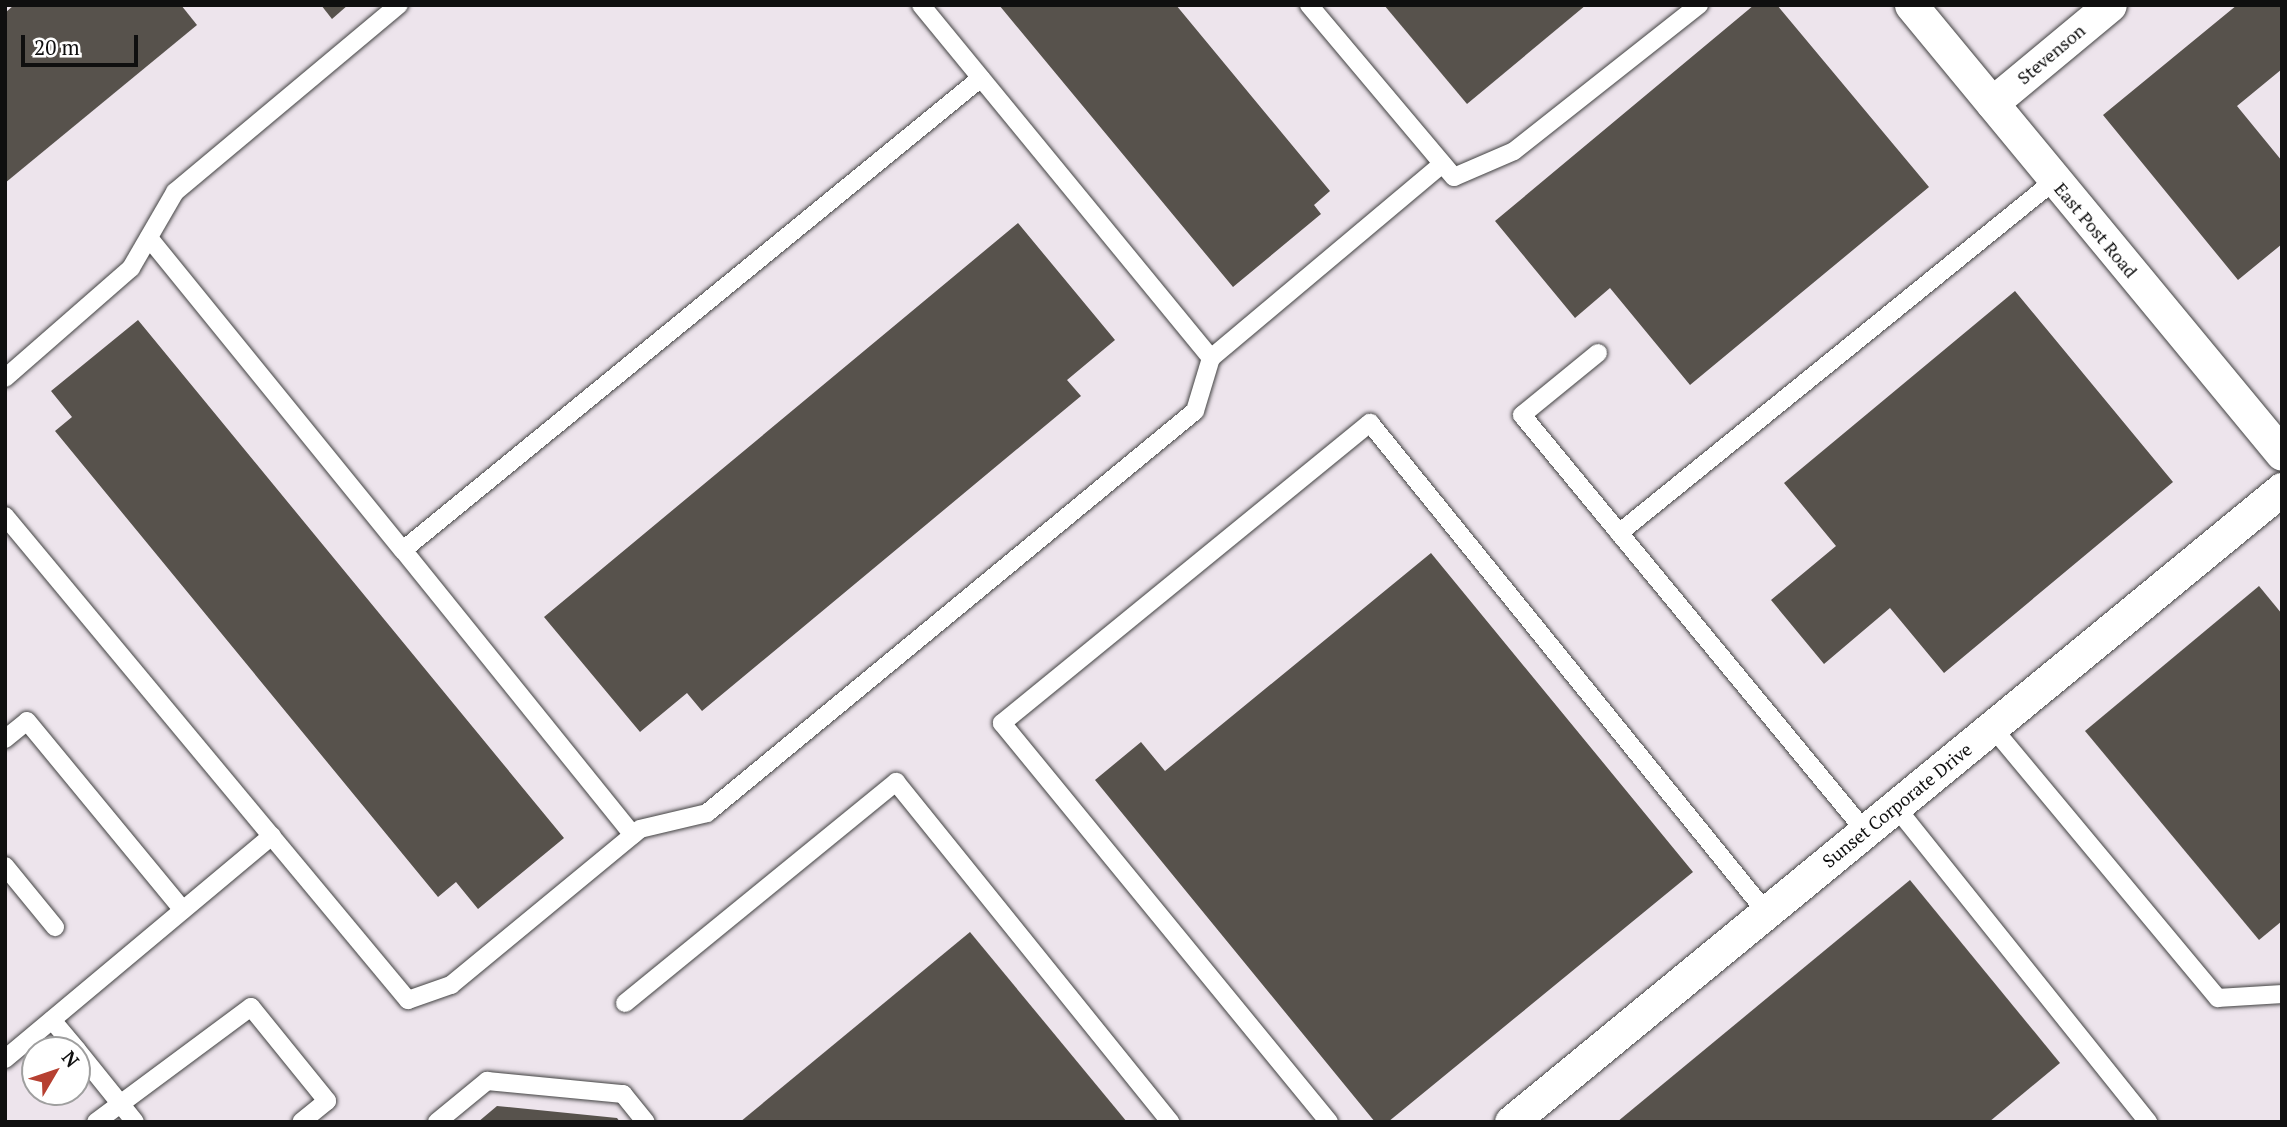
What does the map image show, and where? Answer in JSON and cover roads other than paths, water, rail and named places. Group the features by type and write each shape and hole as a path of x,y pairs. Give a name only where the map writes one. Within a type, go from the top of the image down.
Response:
{"street":[{"name":"East Post Road","path":"1911,5 2282,454"},
{"name":"Stevenson","path":"1992,103 2110,5"},
{"name":"Sunset Corporate Drive","path":"1511,1122 2282,488"}],"lane":[{"path":"5,377 131,268 175,192 399,5"},
{"path":"921,5 1211,358"},
{"path":"1309,5 1454,177 1514,151 1699,5"},
{"path":"403,550 981,78"},
{"path":"5,516 408,1000 451,985 640,829 706,813 1185,420 1195,411 1211,358 1442,164"},
{"path":"1619,533 2055,180"},
{"path":"149,238 633,835"},
{"path":"1598,353 1522,415 1865,831"},
{"path":"1329,1122 1002,723 1370,423 1766,912"},
{"path":"5,739 27,721 183,910"},
{"path":"1992,727 2218,998 2282,994"},
{"path":"625,1003 896,782 1170,1122"},
{"path":"1895,806 2148,1122"},
{"path":"9,1048 52,1020 272,836"},
{"path":"5,866 55,927"},
{"path":"96,1122 119,1102 251,1007 327,1101 301,1122"},
{"path":"52,1020 65,1036"},
{"path":"91,1067 135,1122"},
{"path":"437,1122 487,1081 623,1094 646,1122"}]}
